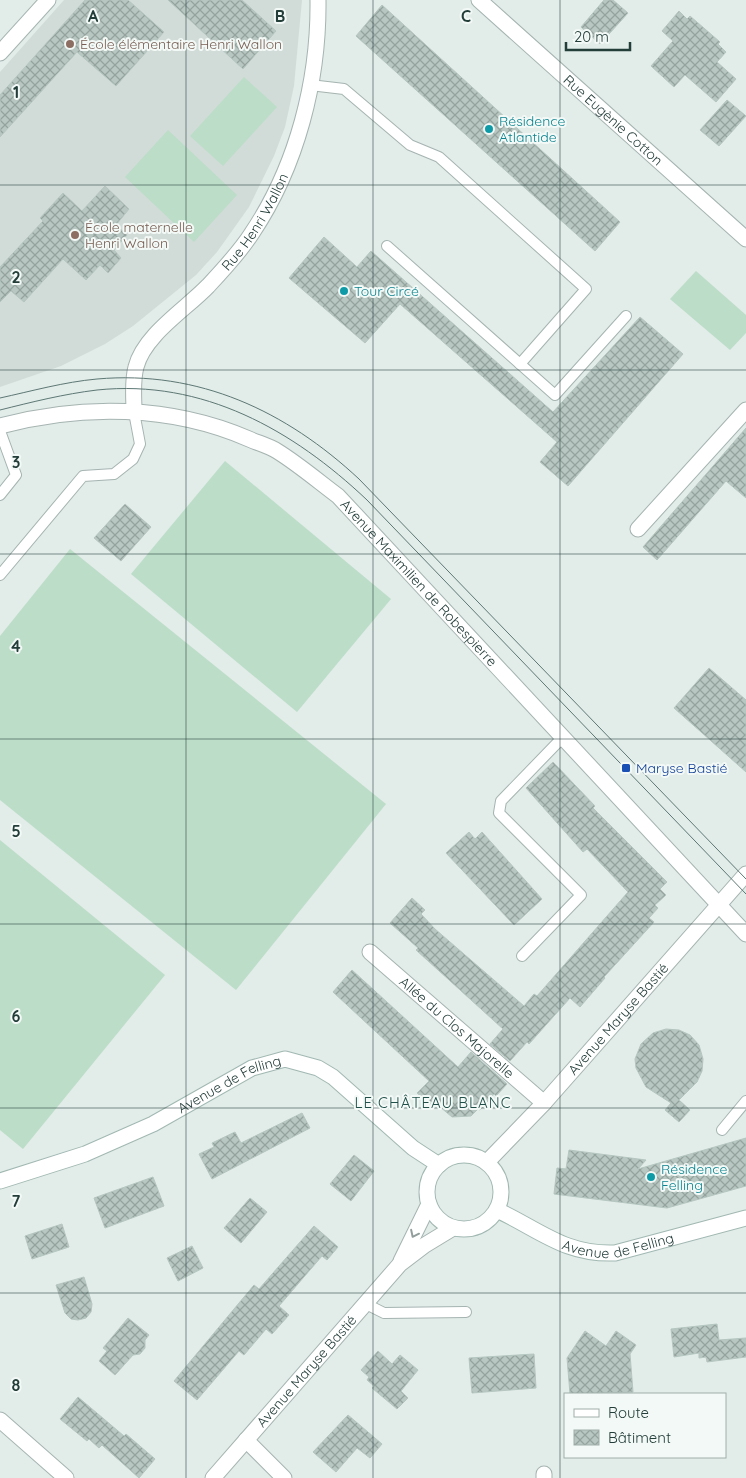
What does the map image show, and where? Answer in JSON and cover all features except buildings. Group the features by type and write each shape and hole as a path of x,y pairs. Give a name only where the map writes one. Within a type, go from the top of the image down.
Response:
{"street":[{"path":"0,52 48,0"},
{"name":"Rue Henri Wallon","path":"134,412 136,367 145,346 208,286 252,234 287,168 308,100 319,26 318,0"},
{"name":"Rue Eugènie Cotton","path":"479,0 746,239"},
{"path":"638,530 746,410"},
{"name":"Avenue Maximilien de Robespierre","path":"0,426 23,420 100,411 157,413 225,428 276,450 338,496 746,934"},
{"name":"Avenue Maryse Bastié","path":"486,1162 544,1103 746,874"},
{"name":"Allée du Clos Majorelle","path":"370,952 544,1103"},
{"name":"Avenue de Felling","path":"0,1181 85,1154 153,1124 252,1068 285,1059 318,1068 334,1078 413,1148 438,1165"},
{"path":"466,1155 486,1162 499,1179 502,1190 497,1210 493,1216 480,1226 469,1230 453,1228 439,1220 429,1204 427,1186 431,1175 438,1165 456,1156 466,1155"},
{"name":"Avenue Maryse Bastié","path":"400,1264 429,1204"},
{"name":"Avenue de Felling","path":"497,1210 560,1244 579,1251 600,1254 615,1253 746,1218"},
{"name":"Avenue Maryse Bastié","path":"213,1478 400,1264 425,1245 453,1228"},
{"path":"0,1420 66,1478"},
{"path":"246,1440 284,1478"}],"lane":[{"path":"310,85 344,89 410,146 438,156 586,289 520,364"},
{"path":"388,246 555,395 626,316"},
{"path":"0,575 83,476 114,474 133,459 140,444 134,412"},
{"path":"0,431 16,475 0,495"},
{"path":"522,956 581,895 499,813 501,801 563,737"},
{"path":"722,1130 746,1101"},
{"path":"366,1304 384,1313 466,1312"}],"shaded area":[{"path":"64,0 302,0 294,86 285,127 274,156 249,207 217,252 196,275 133,326 105,344 61,366 0,387 0,72"}],"green space":[{"path":"244,77 277,107 223,166 190,136"},
{"path":"168,130 237,195 194,242 125,177"},
{"path":"696,271 746,315 746,333 730,350 670,299"},
{"path":"225,461 391,599 297,712 131,574"},
{"path":"70,549 386,804 236,990 0,800 0,636"},
{"path":"0,840 165,975 23,1149 0,1130"}],"tram line":[{"path":"0,398 85,380 135,378 171,381 239,400 271,415 302,433 359,479 746,879"},
{"path":"0,410 60,396 97,390 136,389 174,393 210,402 244,415 277,432 308,452 367,500 746,894"}],"place":[{"name":"École élémentaire Henri Wallon","path":"70,44"},
{"name":"Résidence Atlantide","path":"489,129"},
{"name":"École maternelle Henri Wallon","path":"75,235"},
{"name":"Tour Circé","path":"344,291"},
{"name":"Maryse Bastié","path":"626,768"},
{"name":"Résidence Felling","path":"651,1177"}],"district":[{"name":"LE CHÂTEAU BLANC","path":"433,1102"}]}
